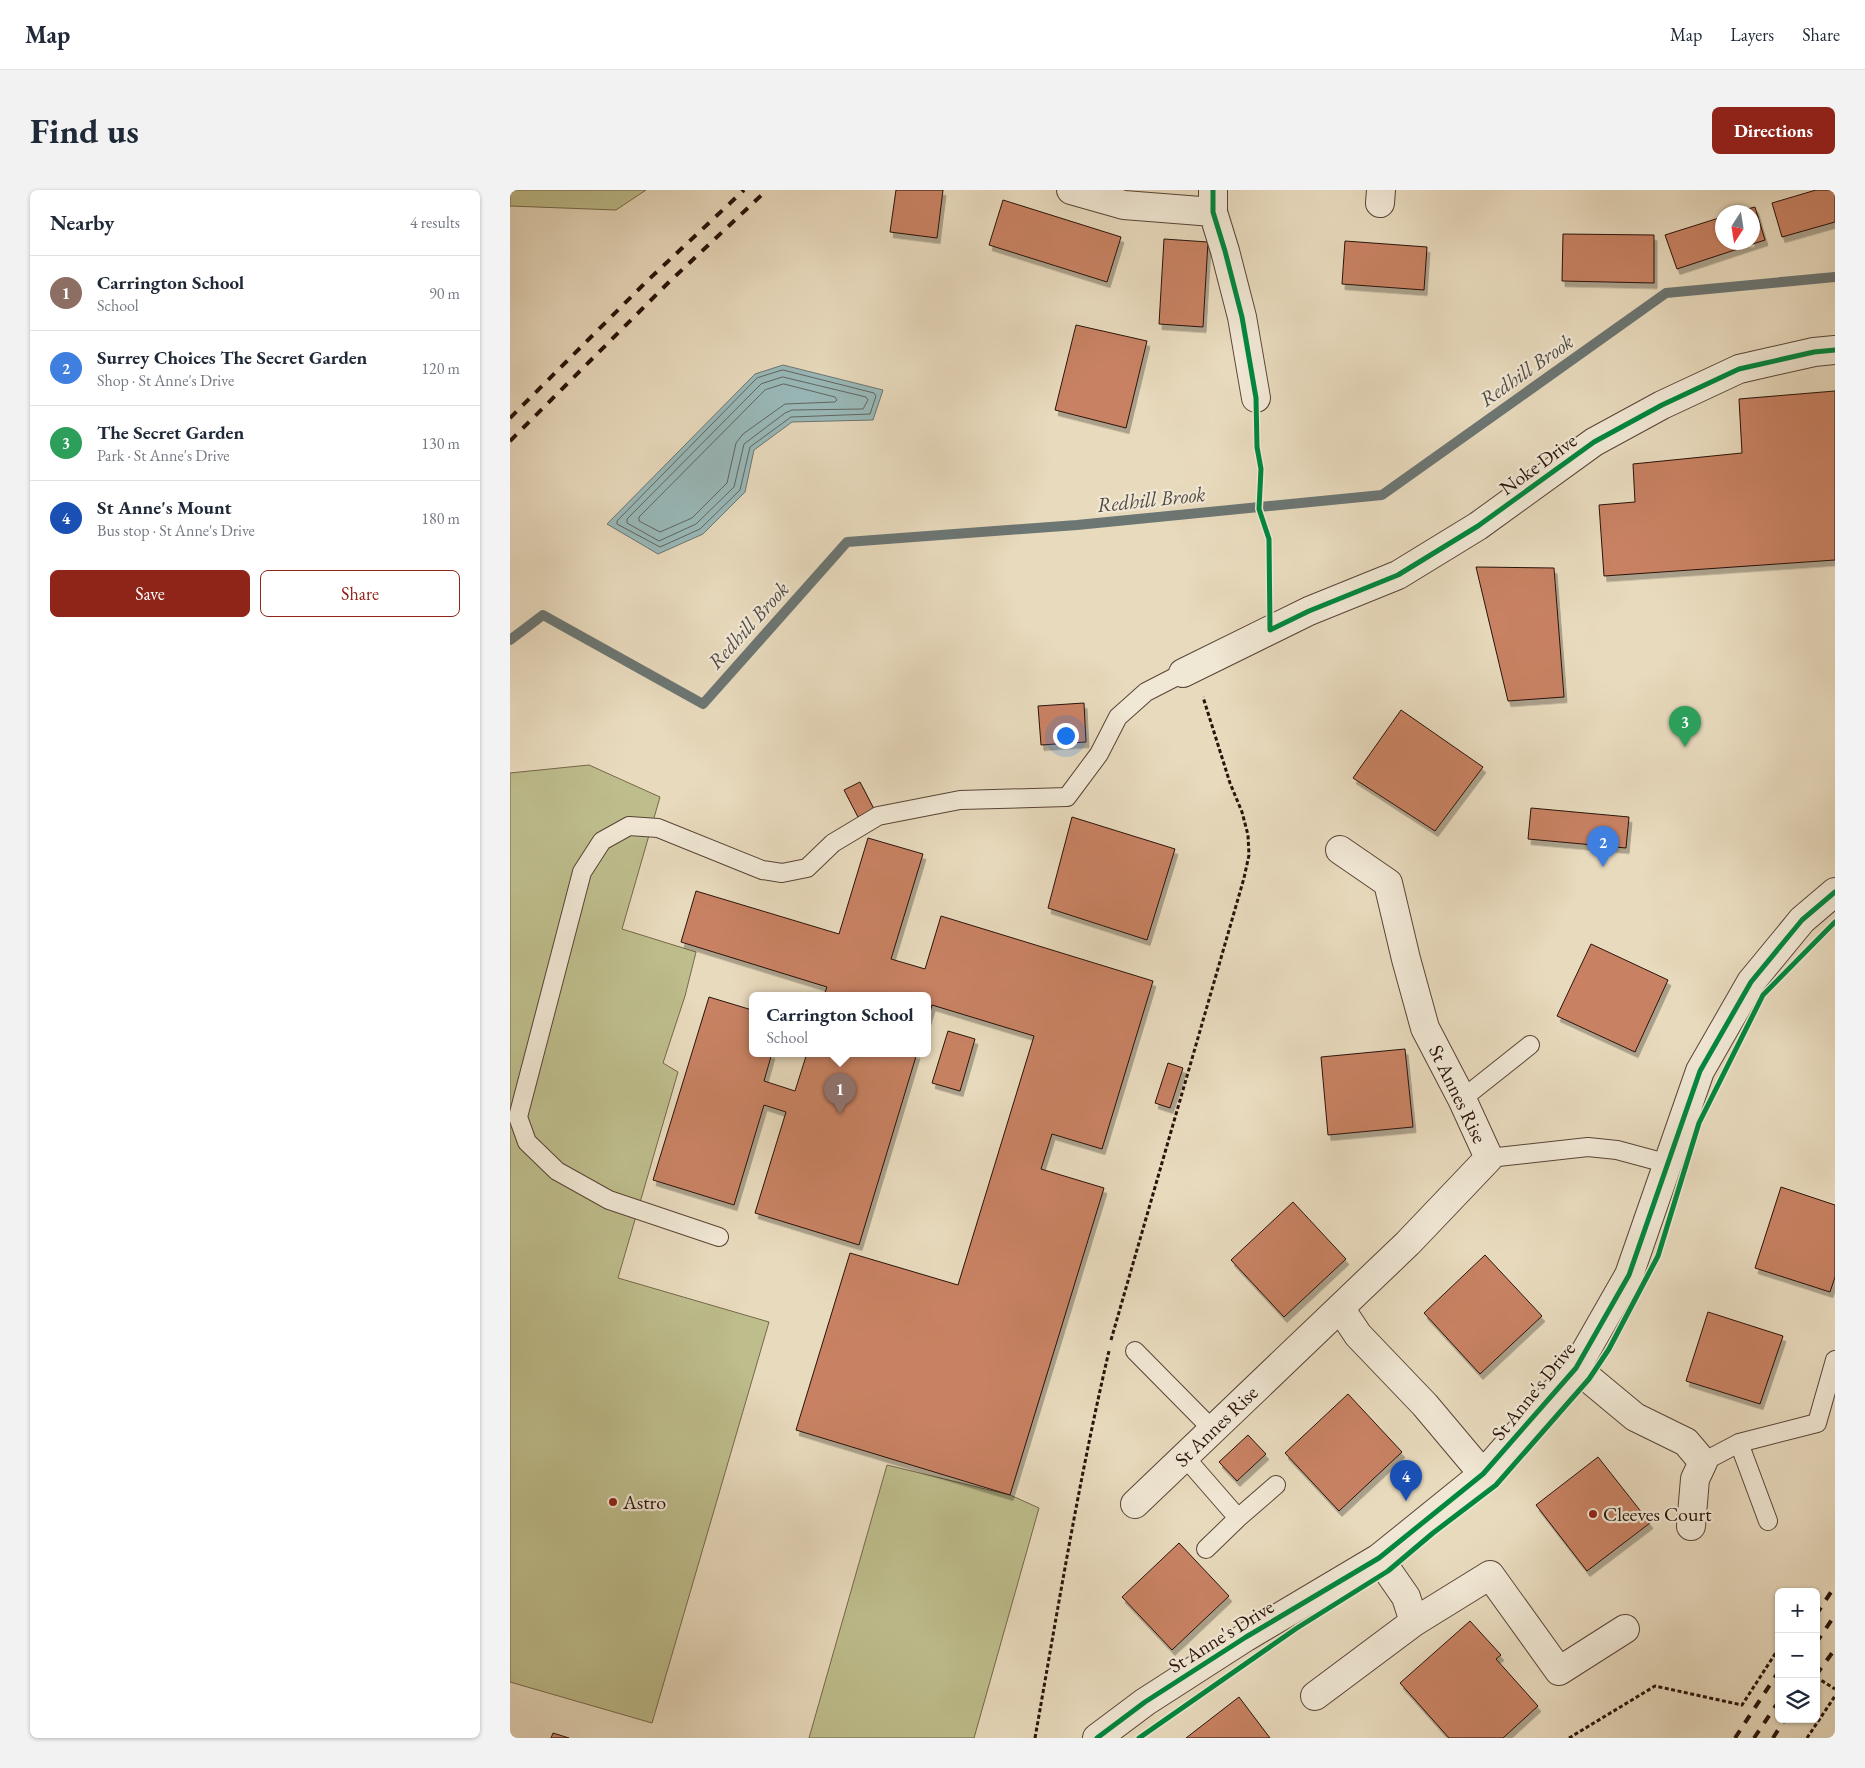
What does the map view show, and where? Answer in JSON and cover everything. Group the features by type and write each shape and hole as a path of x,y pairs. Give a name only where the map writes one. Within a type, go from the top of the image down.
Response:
{"street":[{"path":"1071,190 1124,205 1213,201 1242,317 1256,398"},
{"name":"Noke Drive","path":"1183,673 1309,611 1398,575 1478,526 1594,442 1662,405 1739,369 1814,352 1835,350"},
{"name":"St Annes Rise","path":"1135,1504 1408,1244 1489,1158 1462,1099 1425,1028 1388,883 1340,850"},
{"name":"St Anne's Drive","path":"1097,1738 1145,1702 1246,1637 1379,1558 1483,1474 1576,1368 1629,1275 1700,1071 1750,982 1802,920 1835,892"},
{"path":"1340,1308 1358,1335 1425,1405 1483,1474"},
{"path":"1576,1368 1636,1418 1686,1442 1703,1462 1695,1479 1691,1526"},
{"path":"1379,1558 1406,1597 1414,1622"},
{"path":"1315,1696 1414,1622 1490,1575 1559,1671 1624,1629"}],"lane":[{"path":"719,1237 610,1200 558,1171 528,1142 518,1116 582,872 602,841 629,826 658,828 762,870 782,873 807,868 833,843 878,816 960,800 1067,797 1099,754 1118,717 1146,692 1183,673"},
{"path":"1462,1099 1530,1045"},
{"path":"1489,1158 1588,1147 1617,1150 1669,1164"},
{"path":"1135,1351 1212,1429"},
{"path":"1703,1462 1739,1443 1817,1423 1835,1360"},
{"path":"1739,1443 1768,1521"},
{"path":"1184,1456 1238,1518"},
{"path":"1206,1549 1276,1485"}],"path":[{"path":"1260,501 1259,509 1269,539 1269,578"},
{"path":"1035,1738 1071,1530 1092,1424 1115,1324 1244,878 1249,855 1248,835 1242,812 1230,783 1202,696"},
{"path":"1569,1738 1655,1686 1742,1705 1775,1656"},
{"path":"1818,1678 1835,1689"},
{"path":"1807,1738 1835,1696"}],"shaded area":[{"path":"510,190 646,190 616,210 510,206"},
{"path":"589,765 660,797 622,929 696,952 685,996 663,1063 678,1072 618,1278 769,1322 652,1723 510,1682 510,773"},
{"path":"887,1465 1010,1495 1039,1508 974,1738 809,1738"}],"water":[{"path":"783,365 883,390 873,420 792,422 754,450 745,492 703,534 658,554 607,524 755,374"}],"building":[{"path":"896,190 943,190 937,238 890,232"},
{"path":"1816,190 1835,190 1835,222 1782,237 1772,203"},
{"path":"1003,200 1121,237 1107,282 989,245"},
{"path":"1715,219 1715,250 1735,250 1677,269 1665,235"},
{"path":"1760,224 1765,240 1760,242"},
{"path":"1563,234 1654,235 1654,283 1562,281"},
{"path":"1164,239 1208,242 1203,327 1159,324"},
{"path":"1345,241 1427,247 1424,290 1342,284"},
{"path":"1076,325 1147,341 1126,428 1055,410"},
{"path":"1835,391 1835,560 1604,576 1599,505 1635,502 1633,464 1742,453 1739,399"},
{"path":"1476,567 1554,568 1564,697 1508,701"},
{"path":"1084,703 1086,742 1041,745 1038,706"},
{"path":"1401,710 1483,767 1435,831 1353,778"},
{"path":"860,782 874,809 858,817 844,790"},
{"path":"1531,808 1629,817 1626,848 1528,839"},
{"path":"1072,817 1175,849 1147,940 1048,908"},
{"path":"868,838 923,854 891,959 925,969 941,916 1153,981 1102,1149 1052,1134 1041,1169 1104,1188 1010,1495 796,1430 850,1253 958,1285 1034,1036 932,1005 931,1008 931,992 825,992 827,987 681,942 696,891 839,934"},
{"path":"1591,944 1668,980 1635,1052 1557,1016"},
{"path":"709,997 749,1009 749,1057 771,1057 764,1081 795,1091 806,1057 916,1057 859,1245 755,1213 786,1112 764,1105 734,1205 653,1180"},
{"path":"948,1031 975,1039 960,1091 932,1083"},
{"path":"1405,1049 1413,1127 1328,1135 1321,1057"},
{"path":"1168,1063 1183,1068 1170,1108 1155,1103"},
{"path":"1781,1187 1835,1205 1835,1277 1830,1292 1755,1268"},
{"path":"1293,1202 1346,1259 1284,1317 1231,1260"},
{"path":"1485,1255 1542,1316 1480,1374 1424,1313"},
{"path":"1708,1312 1783,1336 1760,1404 1686,1381"},
{"path":"1348,1394 1402,1452 1339,1511 1285,1453"},
{"path":"1248,1435 1266,1454 1237,1481 1219,1462"},
{"name":"Cleeves Court","path":"1598,1457 1650,1523 1587,1571 1536,1505"},
{"path":"1179,1543 1229,1596 1172,1650 1122,1597"},
{"path":"1470,1621 1501,1655 1496,1659 1538,1706 1503,1738 1449,1738 1400,1683"},
{"path":"1239,1697 1270,1738 1186,1738"},
{"path":"553,1733 569,1738 551,1738"}],"waterway":[{"name":"Redhill Brook","path":"510,640 543,615 703,704 847,542 1077,525 1382,495 1666,293 1835,277"}],"railway":[{"path":"510,418 646,282 744,190"},
{"path":"510,441 669,282 767,190"},
{"path":"1820,1609 1835,1586"},
{"path":"1820,1637 1835,1615"},
{"path":"1820,1670 1835,1649"},
{"path":"1735,1738 1775,1677"},
{"path":"1754,1738 1775,1707"},
{"path":"1773,1738 1782,1723"}],"cycle path":[{"path":"1213,190 1213,212 1242,317 1256,398 1257,447 1261,469 1259,509 1269,539 1270,630 1309,611 1398,575 1478,526 1594,442 1662,405 1739,369 1814,352 1835,350"},
{"path":"1097,1738 1145,1702 1246,1637 1379,1558 1483,1474 1576,1368 1629,1275 1700,1071 1751,982 1802,920 1835,892"},
{"path":"1139,1738 1297,1628 1388,1571 1433,1533 1496,1485 1589,1379 1609,1349 1658,1256 1699,1123 1763,995 1835,922"}],"place":[{"name":"The Secret Garden","path":"1685,747"},
{"name":"Surrey Choices The Secret Garden","path":"1603,867"},
{"name":"Carrington School","path":"840,1114"},
{"name":"St Anne's Mount","path":"1406,1501"},
{"name":"Astro","path":"613,1502"},
{"name":"Cleeves Court","path":"1593,1514"}]}
